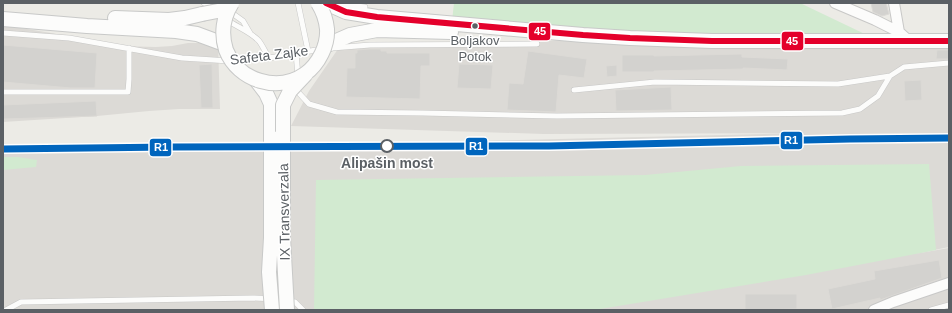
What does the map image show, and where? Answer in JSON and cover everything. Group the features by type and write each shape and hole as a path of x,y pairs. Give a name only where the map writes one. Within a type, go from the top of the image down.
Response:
{"main road":[{"path":"318,3 324,12 327,29 325,46"},
{"path":"326,3 377,17 630,38 712,41 949,41"},
{"path":"3,19 23,16 75,16 169,20 185,18 203,10 225,5 223,32 224,44 229,56 236,66 245,74 256,80 273,84 290,82 306,74"},
{"path":"3,10 23,16 102,27 176,31 197,34 224,44"},
{"path":"325,46 350,35 377,30 583,35"},
{"name":"IX Transverzala","path":"287,310 283,237 283,105 290,91 318,62 325,46"},
{"name":"IX Transverzala","path":"256,80 266,93 271,104 271,238 269,272 272,310"}],"street":[{"path":"835,3 899,32 910,42"},
{"path":"894,3 899,32"},
{"path":"874,310 949,283"}],"lane":[{"path":"298,3 308,51"},
{"path":"225,5 243,21 250,34"},
{"path":"346,8 347,5 365,7"},
{"path":"203,10 250,34 259,41 268,58"},
{"name":"Safeta Zajke","path":"3,33 69,38 182,58 228,61 268,58 320,49 370,45 537,44"},
{"path":"3,92 128,92 129,48"},
{"path":"296,53 298,92 309,104 337,112 557,116 842,113 860,109 878,96 890,76"},
{"path":"574,90 655,82 838,84 890,76 904,67 949,63"},
{"path":"6,310 21,302 253,298 277,299 295,302 303,310"},
{"path":"931,310 949,305"}],"shaded area":[{"path":"3,25 117,46 156,47 188,43 218,43 220,109 179,109 3,122"},
{"path":"630,38 949,41 949,247 914,254 949,248 949,310 3,310 3,147 277,146 800,133 544,134 291,126 309,91 338,49"}],"green space":[{"path":"454,3 800,3 869,36 617,32 452,21"},
{"path":"3,157 18,157 37,160 36,167 3,170"},
{"path":"929,164 936,250 806,275 594,310 314,310 316,180 645,175 741,166"}],"building":[{"path":"871,3 886,3 889,14 882,16 873,12"},
{"path":"3,45 97,53 95,88 71,88 3,82"},
{"path":"381,49 381,51 387,51 387,53 430,53 430,66 421,66 420,99 346,97 347,68 355,68 355,53 357,53 357,50"},
{"path":"937,50 949,50 949,59 936,59"},
{"path":"528,51 587,59 584,78 559,75 556,112 507,110 509,83 523,84"},
{"path":"742,54 742,57 788,59 787,70 743,68 622,72 622,55 654,56"},
{"path":"212,64 213,108 201,108 199,65"},
{"path":"459,64 493,65 491,89 457,88"},
{"path":"617,65 617,76 607,77 606,66"},
{"path":"921,80 922,100 905,101 904,81"},
{"path":"671,87 672,110 616,111 615,90"},
{"path":"96,101 97,116 3,119 3,105"},
{"path":"939,260 942,278 880,300 880,298 832,309 828,289 875,279 874,271"},
{"path":"745,294 797,294 797,309 745,310"}],"transit line":[{"name":"45","path":"326,3 346,12 377,17 630,38 712,41 949,41"},
{"name":"R1","path":"3,149 549,146 949,138"}],"place":[{"name":"Boljakov Potok","path":"475,26"},
{"name":"Alipašin most","path":"387,146"}]}
